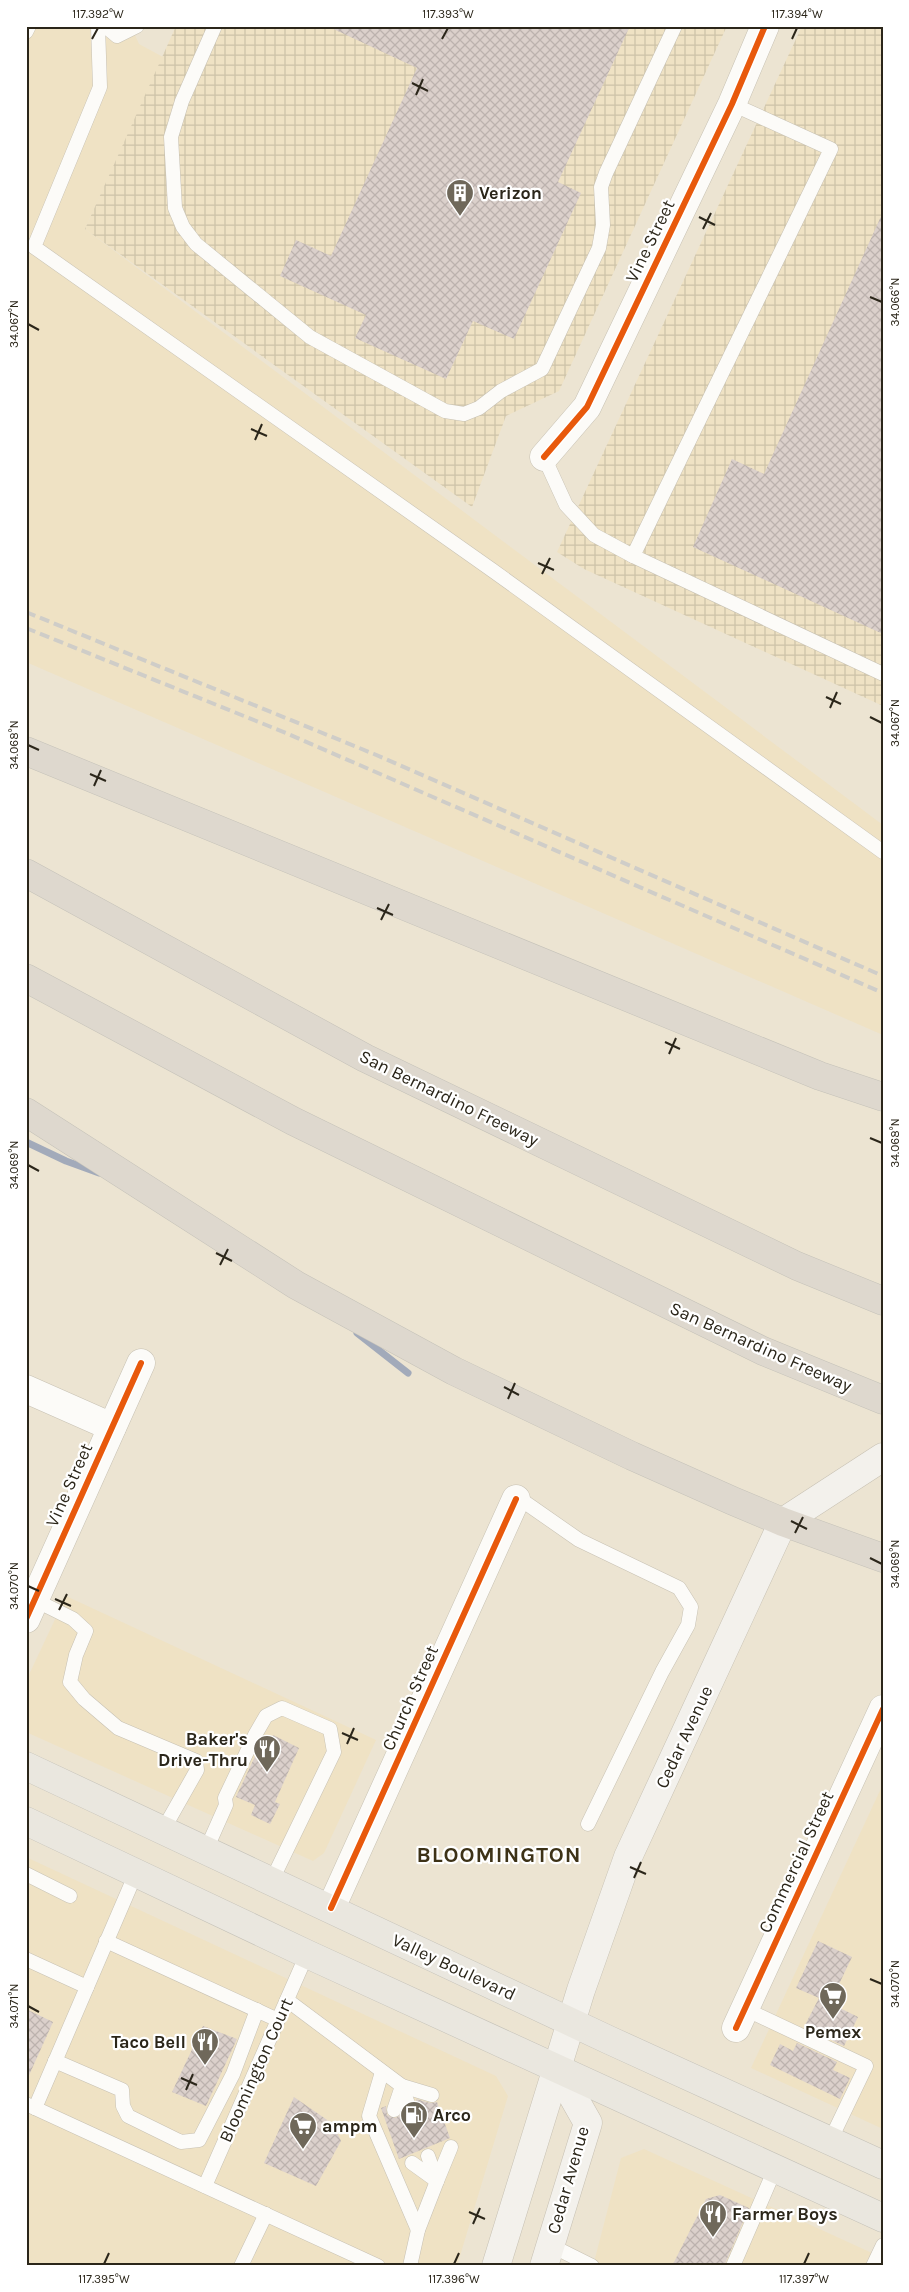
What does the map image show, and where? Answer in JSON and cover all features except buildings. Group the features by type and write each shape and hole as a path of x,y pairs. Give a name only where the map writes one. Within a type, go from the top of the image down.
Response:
{"highway":[{"path":"26,751 820,1076 883,1097"},
{"name":"San Bernardino Freeway","path":"26,873 365,1058 797,1266 883,1301"},
{"name":"San Bernardino Freeway","path":"26,978 302,1125 763,1352 883,1400"},
{"path":"26,1112 296,1285 454,1372 632,1456 783,1522 883,1558"}],"main road":[{"path":"783,1522 883,1457"},
{"name":"Cedar Avenue","path":"496,2266 572,2022 628,1857 783,1522"},
{"name":"Valley Boulevard","path":"26,1766 572,2022 883,2165"},
{"path":"26,1821 307,1954 883,2218"},
{"name":"Cedar Avenue","path":"547,2255 588,2123 558,2070"}],"street":[{"name":"Vine Street","path":"544,457 587,407 732,104 765,26"},
{"name":"Vine Street","path":"30,1610 141,1363"},
{"path":"26,1389 112,1427"},
{"name":"Church Street","path":"331,1908 516,1499"},
{"name":"Commercial Street","path":"741,2018 883,1709"}],"lane":[{"path":"26,32 29,26"},
{"path":"98,26 100,87 34,247 492,570 883,852"},
{"path":"105,26 118,36 137,26"},
{"path":"215,26 182,101 171,137 175,208 183,227 196,244 310,337 445,411 464,414 479,408 501,391 542,369 599,248 603,225 602,187 606,173 675,26"},
{"path":"633,556 831,149 732,104"},
{"path":"544,457 566,505 594,535 633,556 883,674"},
{"path":"516,1499 523,1500 579,1540 679,1588 691,1607 688,1625 662,1672 588,1824"},
{"path":"30,1610 73,1619 86,1631 76,1655 70,1682 84,1699 118,1728 196,1761 197,1770 163,1830"},
{"path":"206,1850 243,1759 266,1716 282,1708 330,1729 334,1752 272,1880"},
{"path":"136,1873 55,2061 31,2106 378,2266"},
{"path":"26,1874 70,1896"},
{"path":"106,1941 278,2020"},
{"name":"Bloomington Court","path":"205,2186 307,1954"},
{"path":"31,1962 87,1987"},
{"path":"287,2000 402,2086 432,2095"},
{"path":"55,2061 122,2090 123,2106 128,2116 181,2142 199,2140 233,2074 258,2010"},
{"path":"741,2018 866,2066 830,2141"},
{"path":"382,2072 369,2116 418,2230"},
{"path":"402,2086 408,2104"},
{"path":"394,2110 402,2086"},
{"path":"410,2266 418,2230 451,2147"},
{"path":"428,2156 437,2181"},
{"path":"412,2162 437,2181"},
{"path":"733,2266 775,2170"},
{"path":"241,2266 266,2214"},
{"path":"873,2266 883,2245"},
{"path":"547,2255 592,2266"}],"shaded area":[{"path":"26,26 131,26 139,44 163,57 85,229 883,825 883,1035 26,662"},
{"path":"176,26 727,26 559,391 506,416 472,507 85,229"},
{"path":"802,26 883,26 883,706 584,569 557,552"},
{"path":"66,1596 376,1740 324,1853 313,1861 26,1732 26,1681"},
{"path":"883,1784 883,2129 751,2068"},
{"path":"26,1857 496,2076 508,2096 457,2266 26,2266"},
{"path":"644,2149 883,2258 883,2266 593,2266 621,2158"}],"waterway":[{"path":"26,1142 66,1161 99,1173"},
{"path":"357,1333 408,1373"}],"railway":[{"path":"26,612 374,754 883,976"},
{"path":"26,628 286,733 883,993"}],"cycle path":[{"path":"544,457 587,407 732,104 765,26"},
{"path":"26,1619 141,1363"},
{"path":"331,1908 516,1499"},
{"path":"736,2028 883,1709"}],"place":[{"name":"Verizon","path":"460,217"},
{"name":"Baker's Drive-Thru","path":"267,1773"},
{"name":"Pemex","path":"833,2020"},
{"name":"Taco Bell","path":"205,2066"},
{"name":"Arco","path":"414,2139"},
{"name":"ampm","path":"303,2150"},
{"name":"Farmer Boys","path":"713,2238"}],"district":[{"name":"BLOOMINGTON","path":"499,1854"}]}
